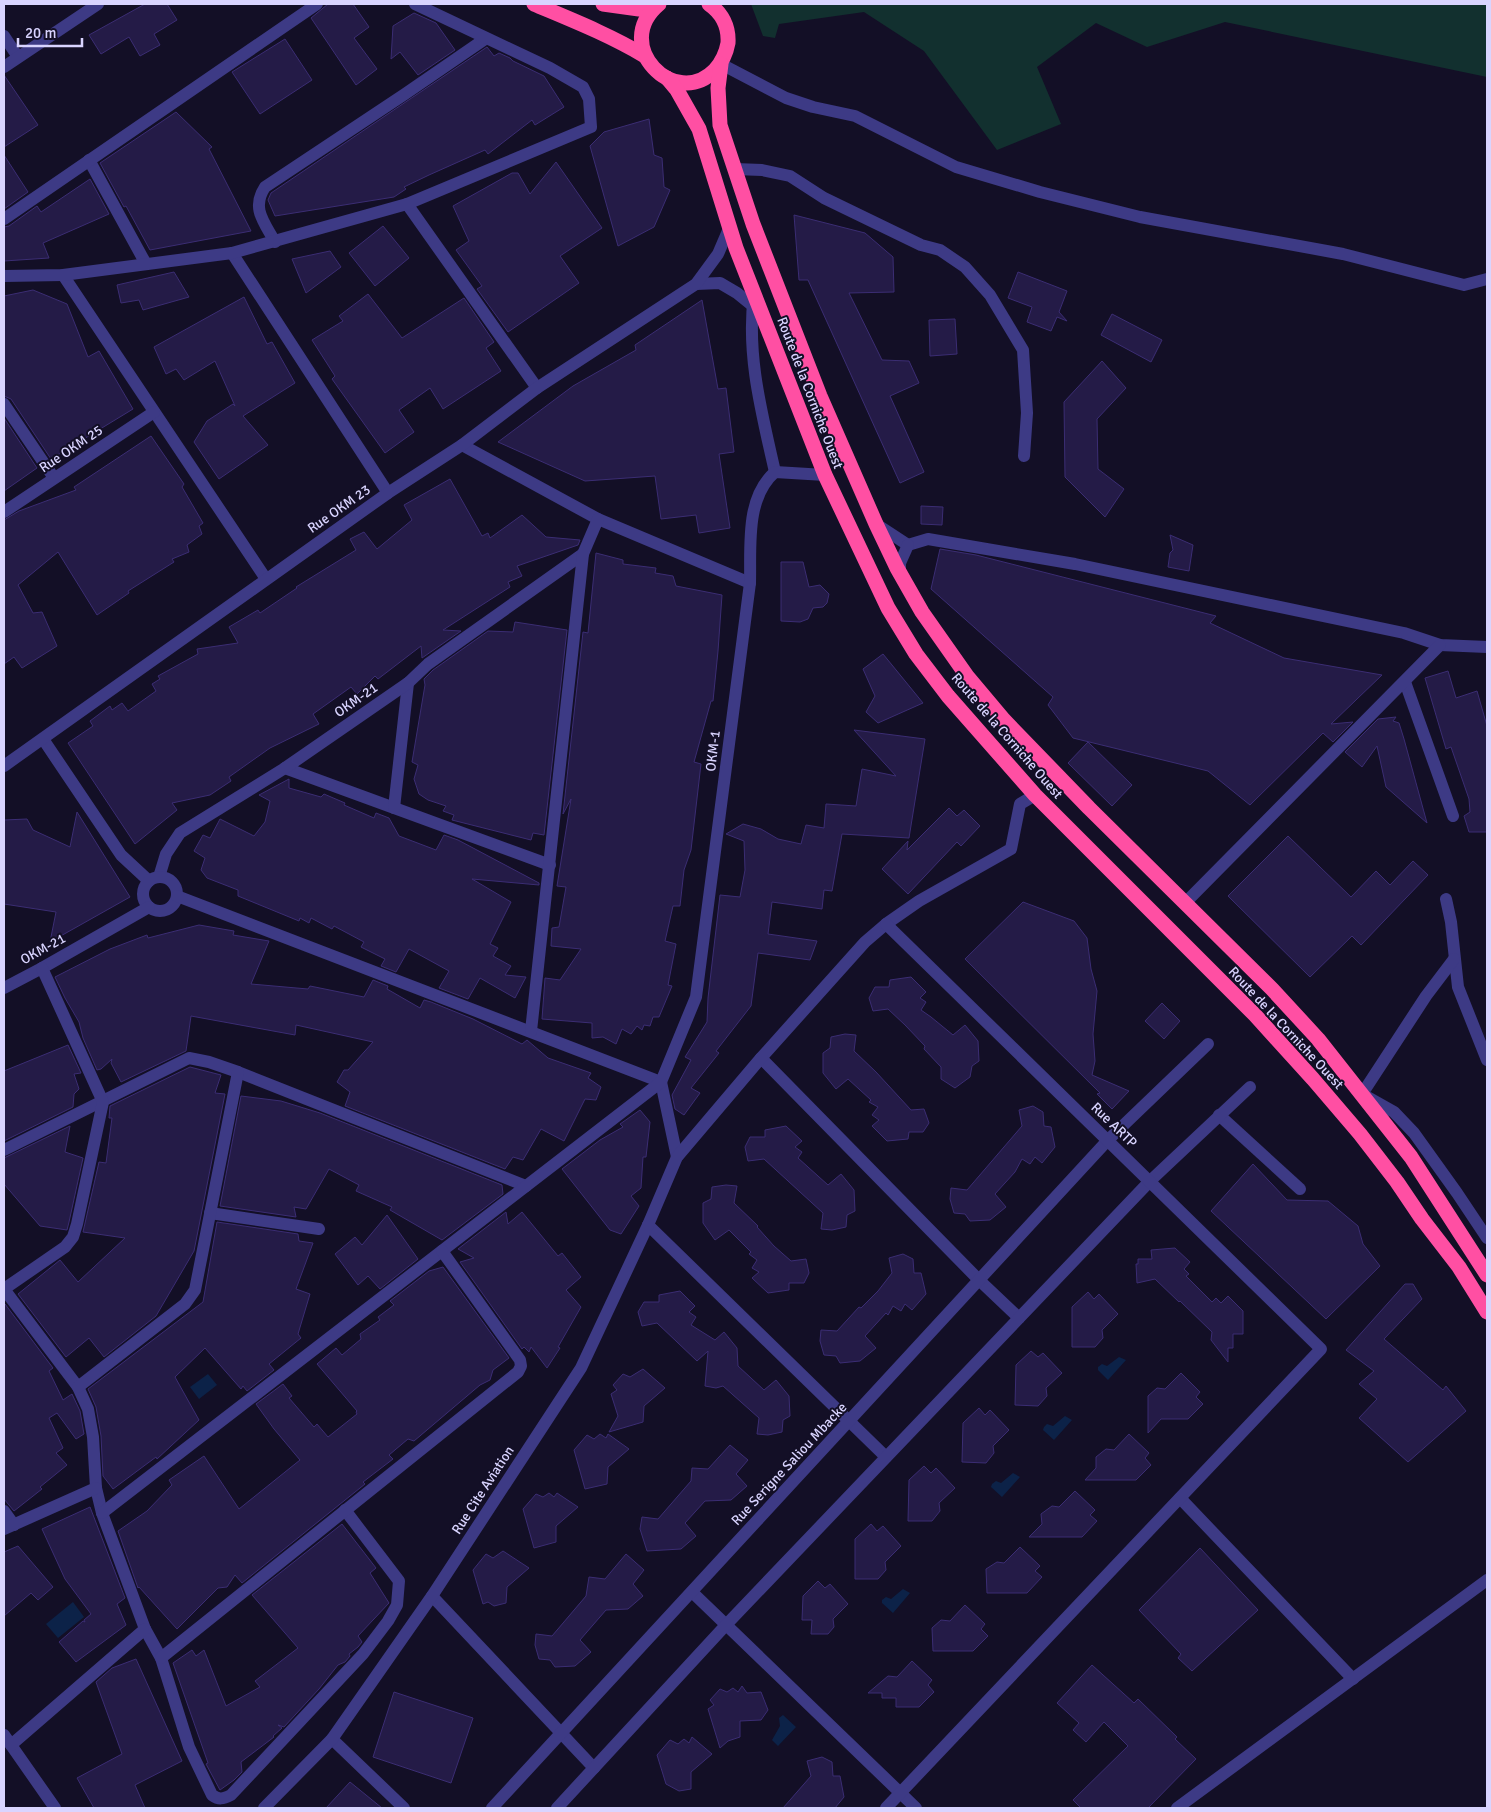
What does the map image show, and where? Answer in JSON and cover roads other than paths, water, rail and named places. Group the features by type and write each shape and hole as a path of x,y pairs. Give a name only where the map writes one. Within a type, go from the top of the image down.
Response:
{"highway":[{"path":"534,4 596,30 645,56"},
{"path":"603,4 639,9 656,6"},
{"name":"Route de la Corniche Ouest","path":"709,4 716,9 724,21 728,36 727,50 721,64 718,88 718,112 726,147 753,224 820,396 876,524 922,612 967,676 1004,720 1272,989 1318,1040 1411,1156 1487,1275"},
{"path":"645,56 641,44 642,31 646,19 656,6"},
{"name":"Route de la Corniche Ouest","path":"645,56 657,73 667,78 681,96 699,129 756,305 825,475 888,608 916,654 948,696 1034,795 1255,1015 1313,1079 1360,1134 1397,1182 1422,1219 1459,1267 1487,1312"},
{"path":"667,78 681,82 696,81 710,75 721,64"}],"street":[{"path":"4,67 98,4"},
{"path":"4,219 316,4"},
{"path":"4,276 63,275 232,253 407,204 591,127 589,99 582,87 550,68 416,4"},
{"path":"4,36 18,57"},
{"path":"275,242 260,215 258,196 265,187 405,94 485,38"},
{"path":"721,64 786,98 813,107 855,116 956,167 1040,192 1140,217 1343,254 1464,285 1487,279"},
{"path":"89,160 146,264"},
{"path":"735,169 762,170 790,176 824,198 921,245 940,250 965,267 990,295 1023,350 1027,413 1024,456"},
{"path":"407,204 537,388"},
{"path":"696,284 718,254 730,226"},
{"path":"232,253 388,493"},
{"path":"63,275 266,579"},
{"path":"696,284 720,283 756,305 751,326 754,368 776,472 825,475"},
{"name":"Rue OKM 23","path":"5,763 43,739 388,493 462,444 537,388 696,284"},
{"path":"4,404 54,478"},
{"name":"Rue OKM 25","path":"4,512 154,412"},
{"path":"462,444 598,519 750,583"},
{"name":"OKM-1","path":"661,1082 696,997 750,583 753,518 766,480 776,472"},
{"path":"532,1031 583,554 598,519"},
{"path":"876,524 908,546"},
{"path":"900,573 900,563 908,546 928,540 1075,564 1404,632 1440,645 1487,647"},
{"name":"OKM-21","path":"154,879 166,854 180,833 285,768 408,682 428,664 583,554"},
{"path":"1185,903 1440,645"},
{"path":"394,808 408,682"},
{"path":"1404,682 1453,816"},
{"path":"43,739 121,855 154,879 170,881 174,885 177,896 176,901 169,909 158,911 149,907 143,897 143,891 154,879"},
{"path":"285,768 550,864"},
{"name":"Rue Cite Aviation","path":"264,1808 332,1739 432,1596 581,1368 648,1225 677,1157 761,1058 865,942 886,924 919,901 1011,849 1020,804 1034,795"},
{"path":"177,896 661,1082"},
{"path":"1446,899 1451,922 1458,987 1487,1060"},
{"name":"OKM-21","path":"4,988 149,907"},
{"name":"Rue ARTP","path":"886,924 1322,1348 1180,1498"},
{"path":"1454,959 1426,996 1362,1094 1394,1112 1414,1133 1484,1229 1487,1238"},
{"path":"42,968 103,1102 73,1237 65,1247 4,1289 78,1387 88,1409 93,1437 96,1488 102,1514 145,1629 161,1658 189,1747 212,1795 217,1798 223,1799 231,1795 363,1654 397,1605 399,1581 345,1510"},
{"name":"Rue Serigne Saliou Mbacke","path":"492,1808 1108,1140 1208,1044"},
{"path":"4,1150 189,1058 209,1062 238,1072 526,1186"},
{"path":"761,1058 978,1280 1019,1318"},
{"path":"78,1387 185,1304 195,1290 238,1072"},
{"path":"661,1082 677,1157"},
{"path":"102,1514 661,1082"},
{"path":"557,1808 725,1626 1150,1181 1250,1087"},
{"path":"1219,1116 1300,1189"},
{"path":"210,1213 319,1228"},
{"path":"648,1225 886,1457"},
{"path":"161,1658 518,1372 521,1366 520,1360 442,1251"},
{"path":"4,1511 9,1527 96,1488"},
{"path":"886,1808 1180,1498 1353,1679"},
{"path":"1177,1808 1487,1580"},
{"path":"692,1592 725,1626 916,1808"},
{"path":"432,1596 594,1768"},
{"path":"56,1808 7,1740 145,1629"},
{"path":"332,1739 404,1808"}],"water":[{"path":"1119,1357 1126,1360 1108,1380 1098,1370 1098,1367 1102,1364 1107,1366"},
{"path":"208,1374 217,1385 199,1399 190,1387"},
{"path":"1065,1416 1072,1420 1054,1440 1043,1430 1044,1427 1047,1424 1053,1426"},
{"path":"1013,1473 1020,1477 1002,1497 991,1487 992,1484 996,1481 1001,1483"},
{"path":"903,1589 910,1593 893,1613 882,1603 882,1600 886,1597 891,1599"},
{"path":"73,1602 84,1617 58,1638 46,1624"},
{"path":"783,1715 796,1727 778,1746 772,1740 780,1726 779,1718"}]}
